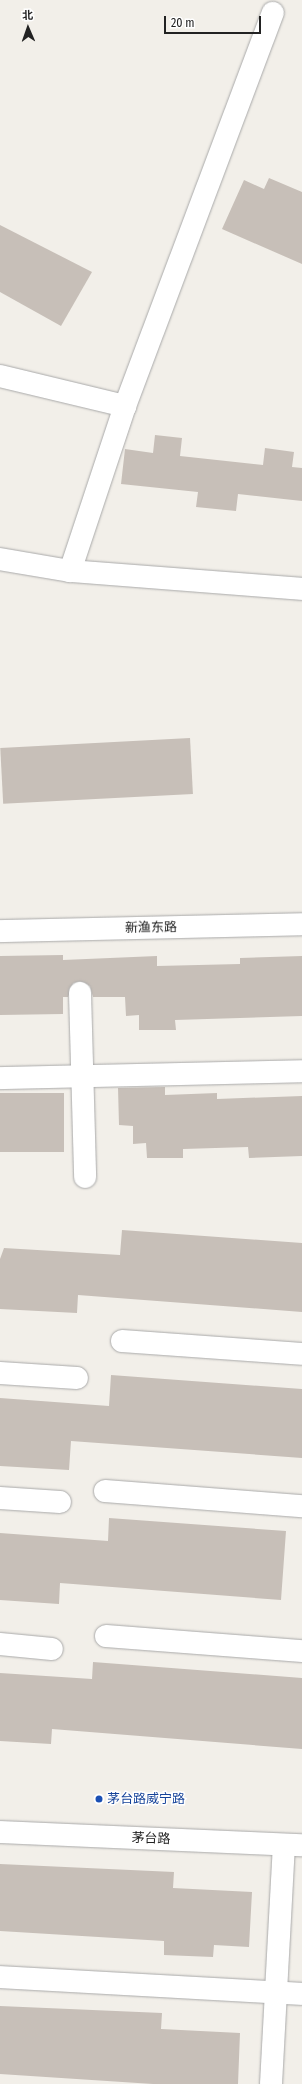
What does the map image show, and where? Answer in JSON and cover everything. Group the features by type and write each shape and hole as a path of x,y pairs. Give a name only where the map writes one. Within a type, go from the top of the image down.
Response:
{"street":[{"path":"70,571 125,406 273,13"},
{"path":"0,376 125,406"},
{"path":"0,559 70,571 302,589"},
{"name":"新渔东路","path":"0,931 302,924"},
{"path":"80,993 85,1177"},
{"path":"0,1078 302,1071"},
{"path":"122,1341 302,1354"},
{"path":"0,1373 77,1378"},
{"path":"105,1491 302,1506"},
{"path":"0,1498 60,1502"},
{"path":"106,1636 302,1651"},
{"path":"0,1644 52,1649"},
{"name":"茅台路","path":"0,1832 293,1845"},
{"path":"272,2084 277,1992 293,1845"},
{"path":"0,1977 302,1994"}],"building":[{"path":"269,178 302,192 302,264 222,229 244,180 264,189"},
{"path":"0,225 92,272 61,326 0,292"},
{"path":"155,435 182,438 180,456 263,465 265,448 294,452 292,467 302,468 302,501 238,494 236,511 196,507 198,492 121,484 125,449 153,453"},
{"path":"190,738 193,794 3,804 0,748"},
{"path":"63,955 63,960 157,956 157,966 240,964 240,958 302,956 302,1016 175,1020 176,1030 139,1030 139,1015 126,1016 125,997 93,997 90,986 80,981 73,983 68,997 63,997 63,1014 0,1015 0,956"},
{"path":"165,1087 165,1095 217,1093 217,1099 302,1096 302,1156 249,1158 248,1147 183,1149 183,1158 147,1158 146,1143 133,1144 133,1126 119,1125 118,1088"},
{"path":"0,1093 64,1093 64,1152 0,1152"},
{"path":"122,1230 302,1243 302,1312 78,1295 77,1313 0,1309 0,1259 4,1248 120,1255"},
{"path":"111,1375 302,1389 302,1458 71,1441 69,1470 0,1466 0,1398 109,1406"},
{"path":"109,1518 286,1531 281,1600 60,1583 59,1604 0,1600 0,1533 108,1541"},
{"path":"93,1662 302,1678 302,1749 52,1729 51,1744 0,1741 0,1673 92,1679"},
{"path":"0,1864 174,1872 173,1888 252,1892 249,1947 214,1945 213,1957 164,1955 164,1941 0,1931"},
{"path":"0,2006 162,2013 161,2029 240,2033 238,2084 153,2084 0,2074"}],"place":[{"name":"茅台路威宁路","path":"99,1799"}]}
